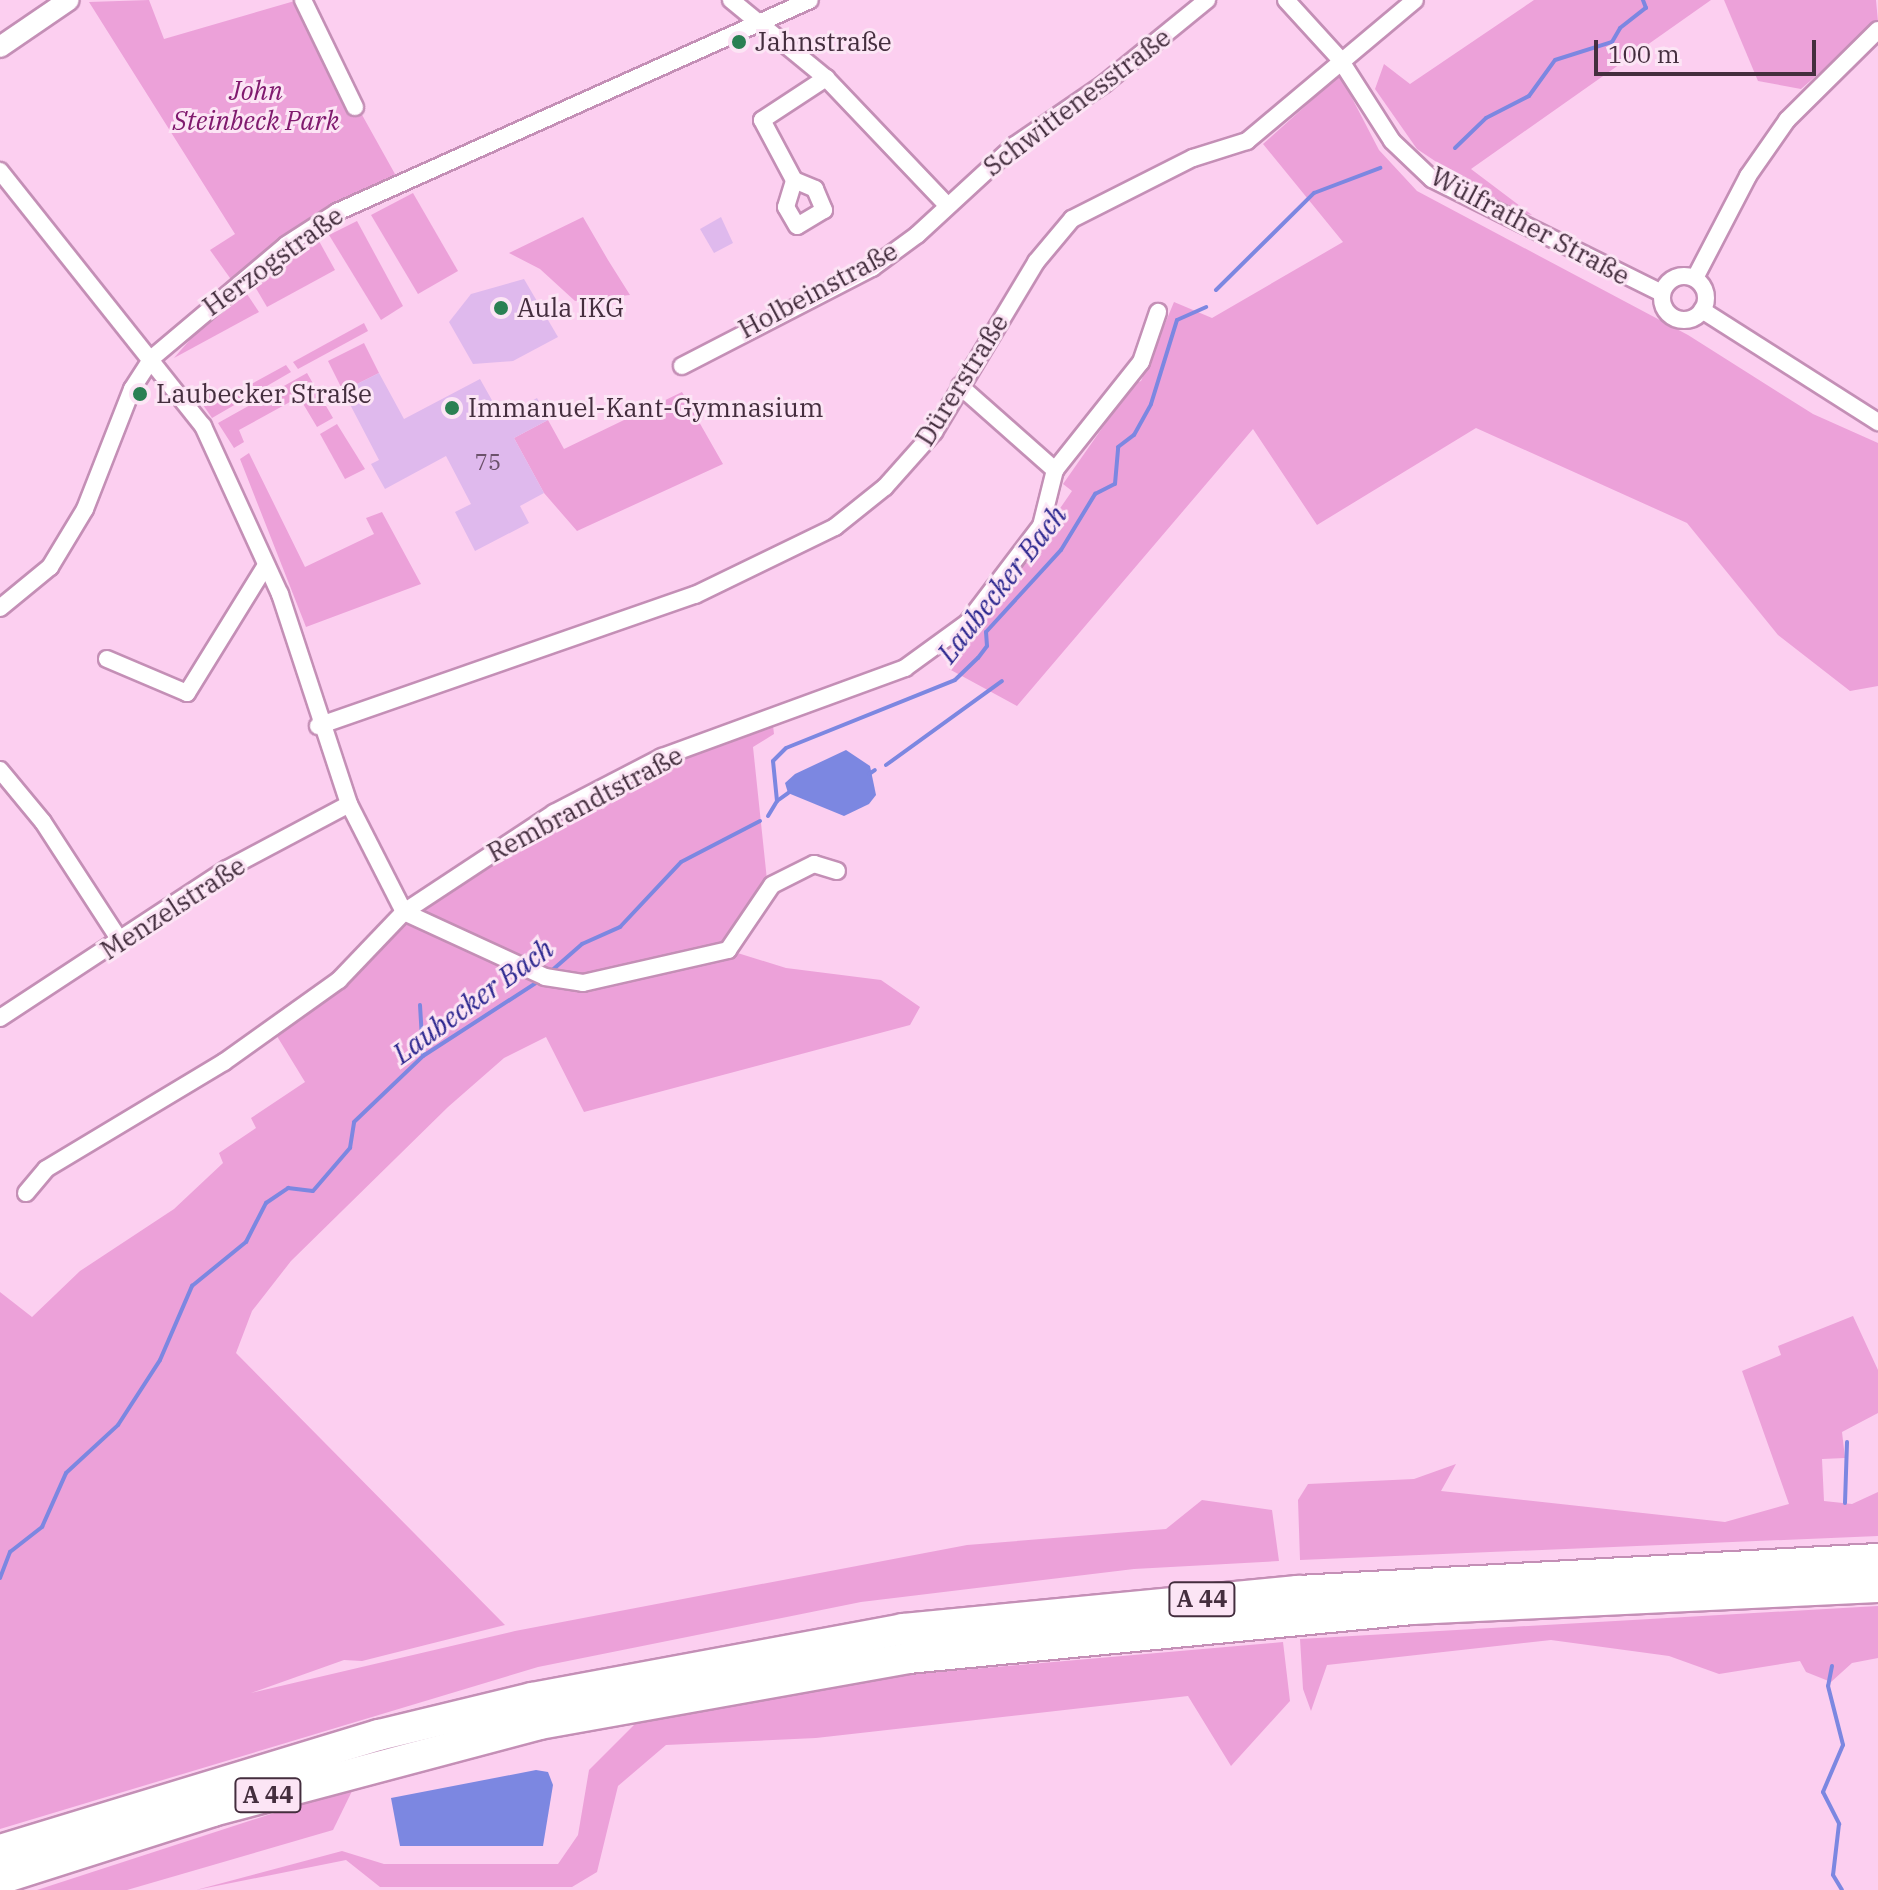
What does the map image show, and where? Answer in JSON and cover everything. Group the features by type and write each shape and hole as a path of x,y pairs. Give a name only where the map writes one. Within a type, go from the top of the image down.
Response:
{"highway":[{"name":"A 44","path":"0,1850 205,1783 409,1727 547,1695 903,1629 1298,1591 1878,1559"},
{"name":"A 44","path":"0,1879 213,1811 539,1724 908,1658 1412,1609 1878,1587"}],"street":[{"path":"0,47 69,0"},
{"path":"303,0 355,107"},
{"path":"731,0 826,78 947,205"},
{"name":"Herzogstraße","path":"0,608 50,567 85,509 126,402 152,358 245,276 337,212 810,0"},
{"name":"Schwittenesstraße","path":"947,205 1015,145 1104,84 1207,0"},
{"name":"Wülfrather Straße","path":"1286,0 1339,58 1375,120 1432,179 1662,293"},
{"name":"Dürerstraße","path":"318,726 695,595 777,559 835,527 885,487 934,432 1036,262 1072,219 1193,158 1247,141 1339,58 1415,0"},
{"path":"1695,278 1748,176 1787,120 1878,30"},
{"path":"794,180 762,120 826,78"},
{"path":"0,171 152,358 203,426 266,565 318,726 349,804 404,912 545,977 583,983 728,950 772,885 814,864 837,871"},
{"name":"Holbeinstraße","path":"682,366 872,268 947,205"},
{"path":"1695,278 1675,277 1662,293 1675,318 1702,310 1878,422"},
{"path":"1695,278 1705,292 1702,310"},
{"path":"960,386 1055,470 1141,362 1158,312"},
{"name":"Rembrandtstraße","path":"26,1193 46,1169 224,1062 339,980 404,912 554,813 662,757 905,668 967,623 1009,573 1041,526 1055,470"},
{"path":"107,659 187,693 266,565"},
{"path":"0,770 43,822 121,942"},
{"name":"Menzelstraße","path":"0,1018 121,942 227,869 349,804"}],"green space":[{"name":"John Steinbeck Park","path":"149,0 164,39 298,0 400,183 337,212 235,285 210,250 235,234 89,2"},
{"path":"1534,0 1711,0 1471,169 1532,215 1510,211 1417,149 1375,89 1384,64 1410,84"},
{"path":"1724,0 1876,0 1878,22 1801,89 1758,81"},
{"path":"1340,75 1379,150 1417,191 1688,335 1813,414 1878,443 1878,686 1850,691 1778,635 1687,523 1476,428 1317,525 1253,429 1017,706 949,669 1072,491 1063,484 1133,384 1141,381 1174,302 1212,318 1343,242 1263,144"},
{"path":"413,193 458,271 418,294 371,215"},
{"path":"583,217 630,295 575,301 540,269 509,253"},
{"path":"357,221 403,306 381,320 329,235"},
{"path":"319,241 335,270 267,307 254,285"},
{"path":"247,294 259,312 174,358 194,335"},
{"path":"364,323 368,331 298,369 293,362"},
{"path":"364,343 379,373 343,391 328,361"},
{"path":"286,365 291,372 212,418 199,399 210,393 211,406"},
{"path":"307,373 333,418 317,427 299,397 239,430 244,442 234,448 218,423"},
{"path":"682,392 723,464 577,531 544,493 514,438 548,420 564,449"},
{"path":"337,424 365,469 345,479 320,434"},
{"path":"249,453 305,567 374,534 366,518 382,512 421,584 306,627 240,459"},
{"path":"772,717 774,734 753,747 767,880 728,950 786,968 881,980 920,1007 910,1025 584,1112 546,1037 504,1058 448,1107 291,1261 252,1311 236,1353 505,1625 362,1661 344,1660 251,1693 515,1631 967,1545 1166,1529 1202,1500 1272,1510 1279,1561 1134,1569 861,1602 538,1667 0,1829 0,1292 32,1317 80,1271 174,1209 223,1163 219,1153 256,1128 251,1118 305,1082 272,1028 339,980 404,912 554,813"},
{"path":"1853,1316 1878,1370 1878,1413 1842,1432 1845,1458 1822,1459 1824,1501 1852,1504 1878,1492 1878,1536 1300,1560 1298,1500 1308,1484 1414,1479 1456,1464 1441,1491 1725,1522 1789,1504 1742,1371 1781,1355 1778,1346"},
{"path":"1878,1606 1878,1658 1852,1663 1831,1682 1806,1672 1800,1661 1719,1674 1669,1656 1551,1640 1327,1665 1311,1711 1303,1689 1300,1639"},
{"path":"1283,1642 1290,1701 1231,1766 1188,1696 816,1738 666,1745 618,1786 597,1872 572,1887 380,1887 346,1860 196,1890 342,1851 384,1864 558,1864 578,1835 589,1770 644,1715 869,1678"},
{"path":"354,1787 333,1830 127,1890 37,1890"}],"water":[{"path":"846,750 870,766 876,795 869,804 844,816 788,793 785,783 795,774"},
{"path":"536,1770 548,1772 553,1785 543,1846 400,1846 391,1798"}],"building":[{"path":"721,217 733,243 714,253 700,229"},
{"name":"Aula IKG","path":"524,279 558,337 513,361 473,364 449,322 471,294"},
{"name":"Immanuel-Kant-Gymnasium","path":"379,373 404,419 480,379 502,418 537,398 548,420 514,438 544,493 520,506 529,523 475,551 455,512 471,504 446,456 385,489 371,464 379,460 343,391"}],"waterway":[{"name":"Laubecker Bach","path":"1455,148 1486,118 1529,96 1555,60 1612,42 1620,28 1646,8 1643,0"},
{"name":"Laubecker Bach","path":"1216,290 1314,193 1380,168"},
{"name":"Laubecker Bach","path":"768,816 777,801 773,761 786,748 955,680 978,658 987,646 986,632 1061,550 1095,494 1115,484 1118,447 1134,435 1151,404 1177,320 1206,307"},
{"path":"886,765 1002,681"},
{"path":"869,774 875,770"},
{"path":"777,801 788,793"},
{"name":"Laubecker Bach","path":"549,973 582,944 620,927 681,862 760,821"},
{"name":"Laubecker Bach","path":"0,1578 10,1552 42,1527 66,1473 118,1425 160,1360 192,1286 246,1242 266,1203 288,1188 313,1191 350,1148 354,1122 423,1056 542,979"},
{"path":"420,1005 423,1056"},
{"path":"1845,1503 1847,1442"},
{"path":"1832,1666 1828,1686 1843,1745 1823,1792 1839,1824 1833,1875 1842,1890"}],"place":[{"name":"Jahnstraße","path":"739,42"},
{"name":"Aula IKG","path":"501,308"},
{"name":"Laubecker Straße","path":"140,394"},
{"name":"Immanuel-Kant-Gymnasium","path":"452,408"}]}
